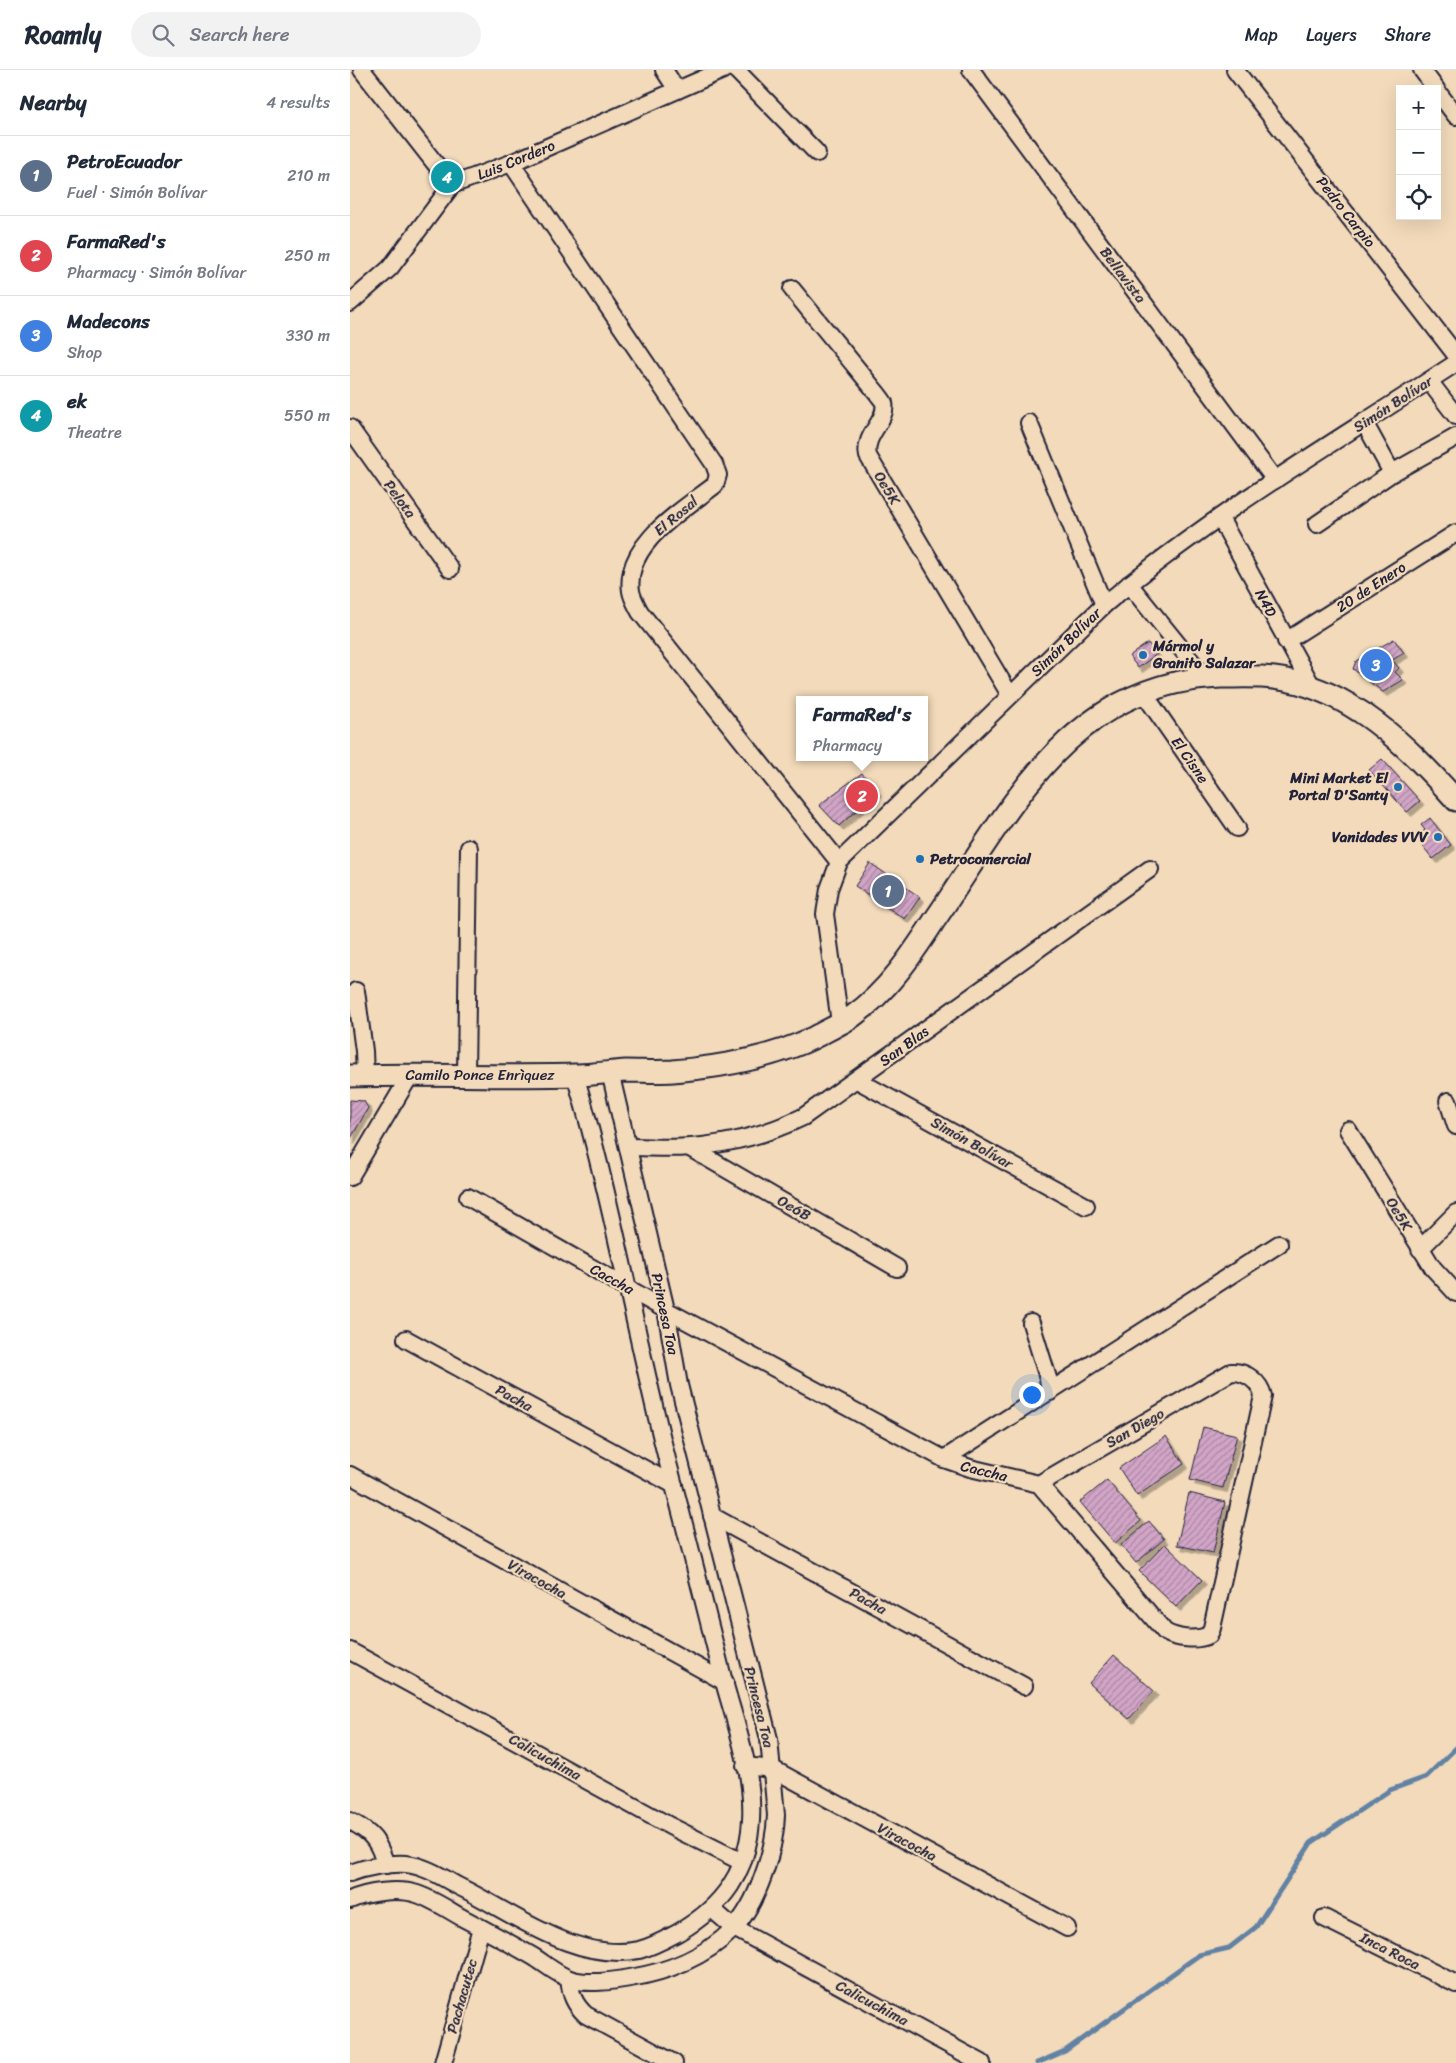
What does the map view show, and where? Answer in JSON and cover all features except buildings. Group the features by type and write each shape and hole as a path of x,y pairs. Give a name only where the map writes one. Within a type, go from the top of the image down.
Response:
{"main road":[{"name":"Camilo Ponce Enrìquez","path":"357,1076 411,1074 575,1075 610,1072 669,1071 728,1065 784,1050 812,1039 854,1015 894,977 925,935 1020,794 1046,762 1071,736 1098,715 1143,692 1205,678 1274,678 1313,688 1353,707 1380,724 1456,800"}],"street":[{"path":"350,303 390,268 452,185 362,70"},
{"path":"664,70 677,90"},
{"name":"Luis Cordero","path":"452,185 510,163 723,70"},
{"path":"736,70 817,153"},
{"name":"Bellavista","path":"971,70 1275,480"},
{"name":"Pedro Carpio","path":"1235,70 1456,355"},
{"path":"1422,70 1432,85"},
{"path":"1441,96 1456,116"},
{"name":"El Rosal","path":"510,163 714,464 718,475 715,485 653,535 639,552 632,572 631,592 640,612 839,862"},
{"name":"Oe5K","path":"792,289 878,393 884,403 883,414 866,447 868,456 1010,696"},
{"name":"Simón Bolívar","path":"840,1024 825,914 829,889 839,862 1104,605 1129,584 1275,480 1456,363"},
{"path":"1429,381 1456,416"},
{"path":"1364,422 1392,473"},
{"path":"1029,423 1104,605"},
{"name":"Pelota","path":"350,428 450,569"},
{"path":"1317,524 1392,473 1456,437"},
{"name":"N4D","path":"1220,518 1286,642 1313,688"},
{"name":"20 de Enero","path":"1286,642 1456,533"},
{"path":"1129,584 1205,678"},
{"name":"El Cisne","path":"1143,692 1237,828"},
{"path":"466,1075 469,848"},
{"name":"San Blas","path":"628,1147 690,1148 741,1139 775,1130 803,1117 1150,869"},
{"path":"356,991 364,1051 357,1076"},
{"name":"Princesa Toa","path":"350,1900 373,1894 412,1893 426,1898 481,1928 569,1979 608,1982 666,1970 699,1954 734,1928 759,1886 769,1860 776,1822 769,1739 679,1385 666,1310 610,1072"},
{"path":"350,1177 411,1074"},
{"name":"Princesa Toa","path":"350,1873 386,1865 405,1864 418,1867 469,1890 554,1938 602,1951 637,1950 660,1944 712,1909 735,1880 742,1862 751,1821 750,1799 739,1732 724,1682 674,1485 595,1144 575,1075"},
{"name":"Simón Bolívar","path":"857,1080 1086,1206"},
{"path":"1448,1101 1456,1126"},
{"name":"Oe5K","path":"1348,1130 1420,1249 1433,1268 1456,1293"},
{"name":"Oe6B","path":"690,1148 897,1268"},
{"name":"Caccha","path":"468,1197 666,1310 944,1460 1039,1484"},
{"path":"1420,1249 1456,1213"},
{"path":"944,1460 1279,1244"},
{"path":"1032,1323 1048,1378 1050,1392"},
{"name":"Pacha","path":"406,1339 674,1485"},
{"name":"San Diego","path":"1231,1372 1245,1374 1262,1388 1263,1396 1212,1628 1209,1635 1203,1638 1177,1637 1165,1632 1039,1484 1231,1372"},
{"name":"Viracocha","path":"350,1474 724,1682"},
{"name":"Pacha","path":"712,1516 1024,1686"},
{"name":"Calicuchima","path":"350,1650 670,1826 742,1862"},
{"name":"Viracocha","path":"745,1766 773,1769 1067,1928"},
{"path":"350,1821 373,1836 379,1845 386,1865"},
{"name":"Calicuchima","path":"712,1909 734,1928 982,2063"},
{"name":"Inca Roca","path":"1324,1918 1456,1984"},
{"name":"Pachacutec","path":"443,2063 481,1928"},
{"path":"569,1979 571,1996 586,2015 674,2063"}],"waterway":[{"path":"1037,2063 1065,2051 1199,1955 1229,1948 1256,1927 1311,1843 1390,1790 1426,1777 1456,1748"}],"place":[{"name":"ek","path":"447,177"},
{"name":"Mármol y Granito Salazar","path":"1143,655"},
{"name":"Madecons","path":"1376,665"},
{"name":"Mini Market El Portal D'Santy","path":"1398,787"},
{"name":"FarmaRed's","path":"862,796"},
{"name":"Vanidades VVV","path":"1438,837"},
{"name":"Petrocomercial","path":"920,859"},
{"name":"PetroEcuador","path":"888,891"}]}
